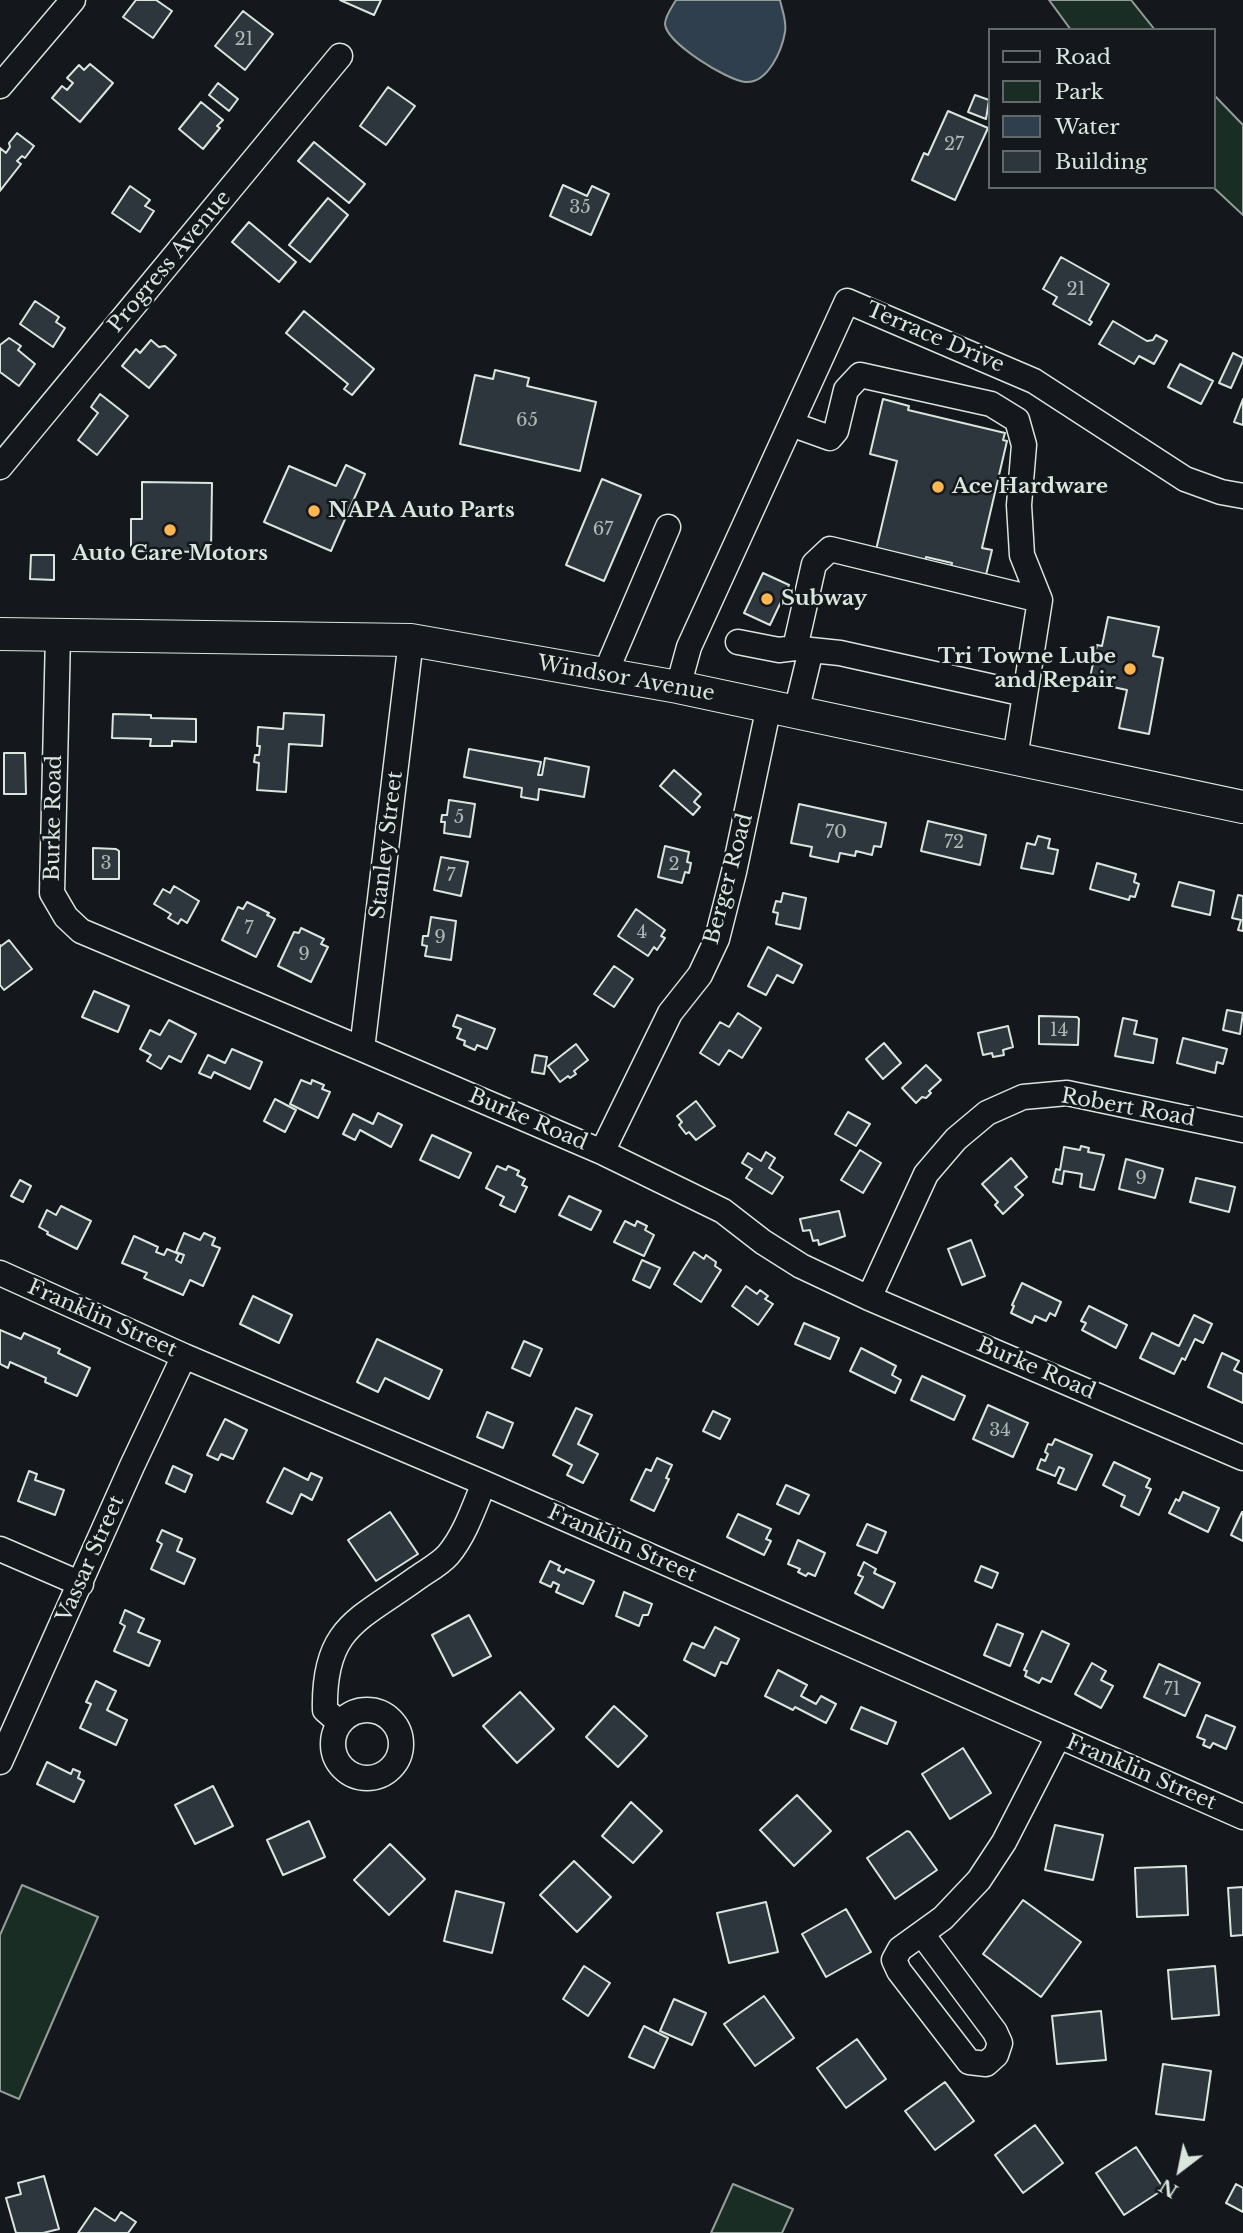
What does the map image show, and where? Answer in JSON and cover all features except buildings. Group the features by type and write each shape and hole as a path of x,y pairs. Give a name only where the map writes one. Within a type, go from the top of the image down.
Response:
{"main road":[{"name":"Windsor Avenue","path":"0,634 411,640 678,687 1243,807"}],"street":[{"path":"0,86 73,0"},
{"name":"Progress Avenue","path":"0,467 340,56"},
{"name":"Terrace Drive","path":"678,687 689,647 847,301 1034,381 1185,479 1221,492 1243,496"},
{"path":"791,424 830,438 836,431 846,390 860,375 991,404 1017,421 1024,445 1019,505 1022,555 1040,600 1015,758"},
{"path":"605,674 668,527"},
{"name":"Berger Road","path":"602,1152 670,1013 700,975 717,939 740,845 803,649 814,564 830,550 1040,600"},
{"name":"Burke Road","path":"58,635 52,893 66,917 80,931 602,1152 723,1211 763,1242 801,1266 869,1298 1243,1458"},
{"name":"Stanley Street","path":"362,1049 411,640"},
{"path":"738,642 779,650 803,649 840,653 1025,694"},
{"name":"Robert Road","path":"869,1298 926,1174 956,1139 987,1113 1023,1097 1067,1093 1243,1130"},
{"name":"Franklin Street","path":"0,1273 184,1356 484,1483 1243,1817"},
{"name":"Vassar Street","path":"0,1762 184,1356"},
{"path":"340,1724 325,1710 325,1683 331,1654 353,1622 447,1557 463,1532 484,1483"},
{"path":"0,1549 81,1584"},
{"path":"922,1934 995,2032 1000,2043 996,2055 986,2064 969,2062 898,1971 894,1960 900,1949 943,1918 979,1880 1004,1842 1058,1737"}],"green space":[{"path":"1049,0 1131,0 1153,28 1070,28"},
{"path":"1215,96 1243,125 1243,215 1215,189"},
{"path":"22,1885 98,1917 19,2099 0,2091 0,1935"},
{"path":"733,2184 793,2209 782,2233 711,2233"}],"water":[{"path":"676,0 780,0 785,32 781,48 767,72 753,81 736,80 686,50 675,41 665,24"}],"place":[{"name":"Ace Hardware","path":"938,487"},
{"name":"NAPA Auto Parts","path":"314,511"},
{"name":"Auto Care Motors","path":"170,530"},
{"name":"Subway","path":"767,599"},
{"name":"Tri Towne Lube and Repair","path":"1130,669"}]}
